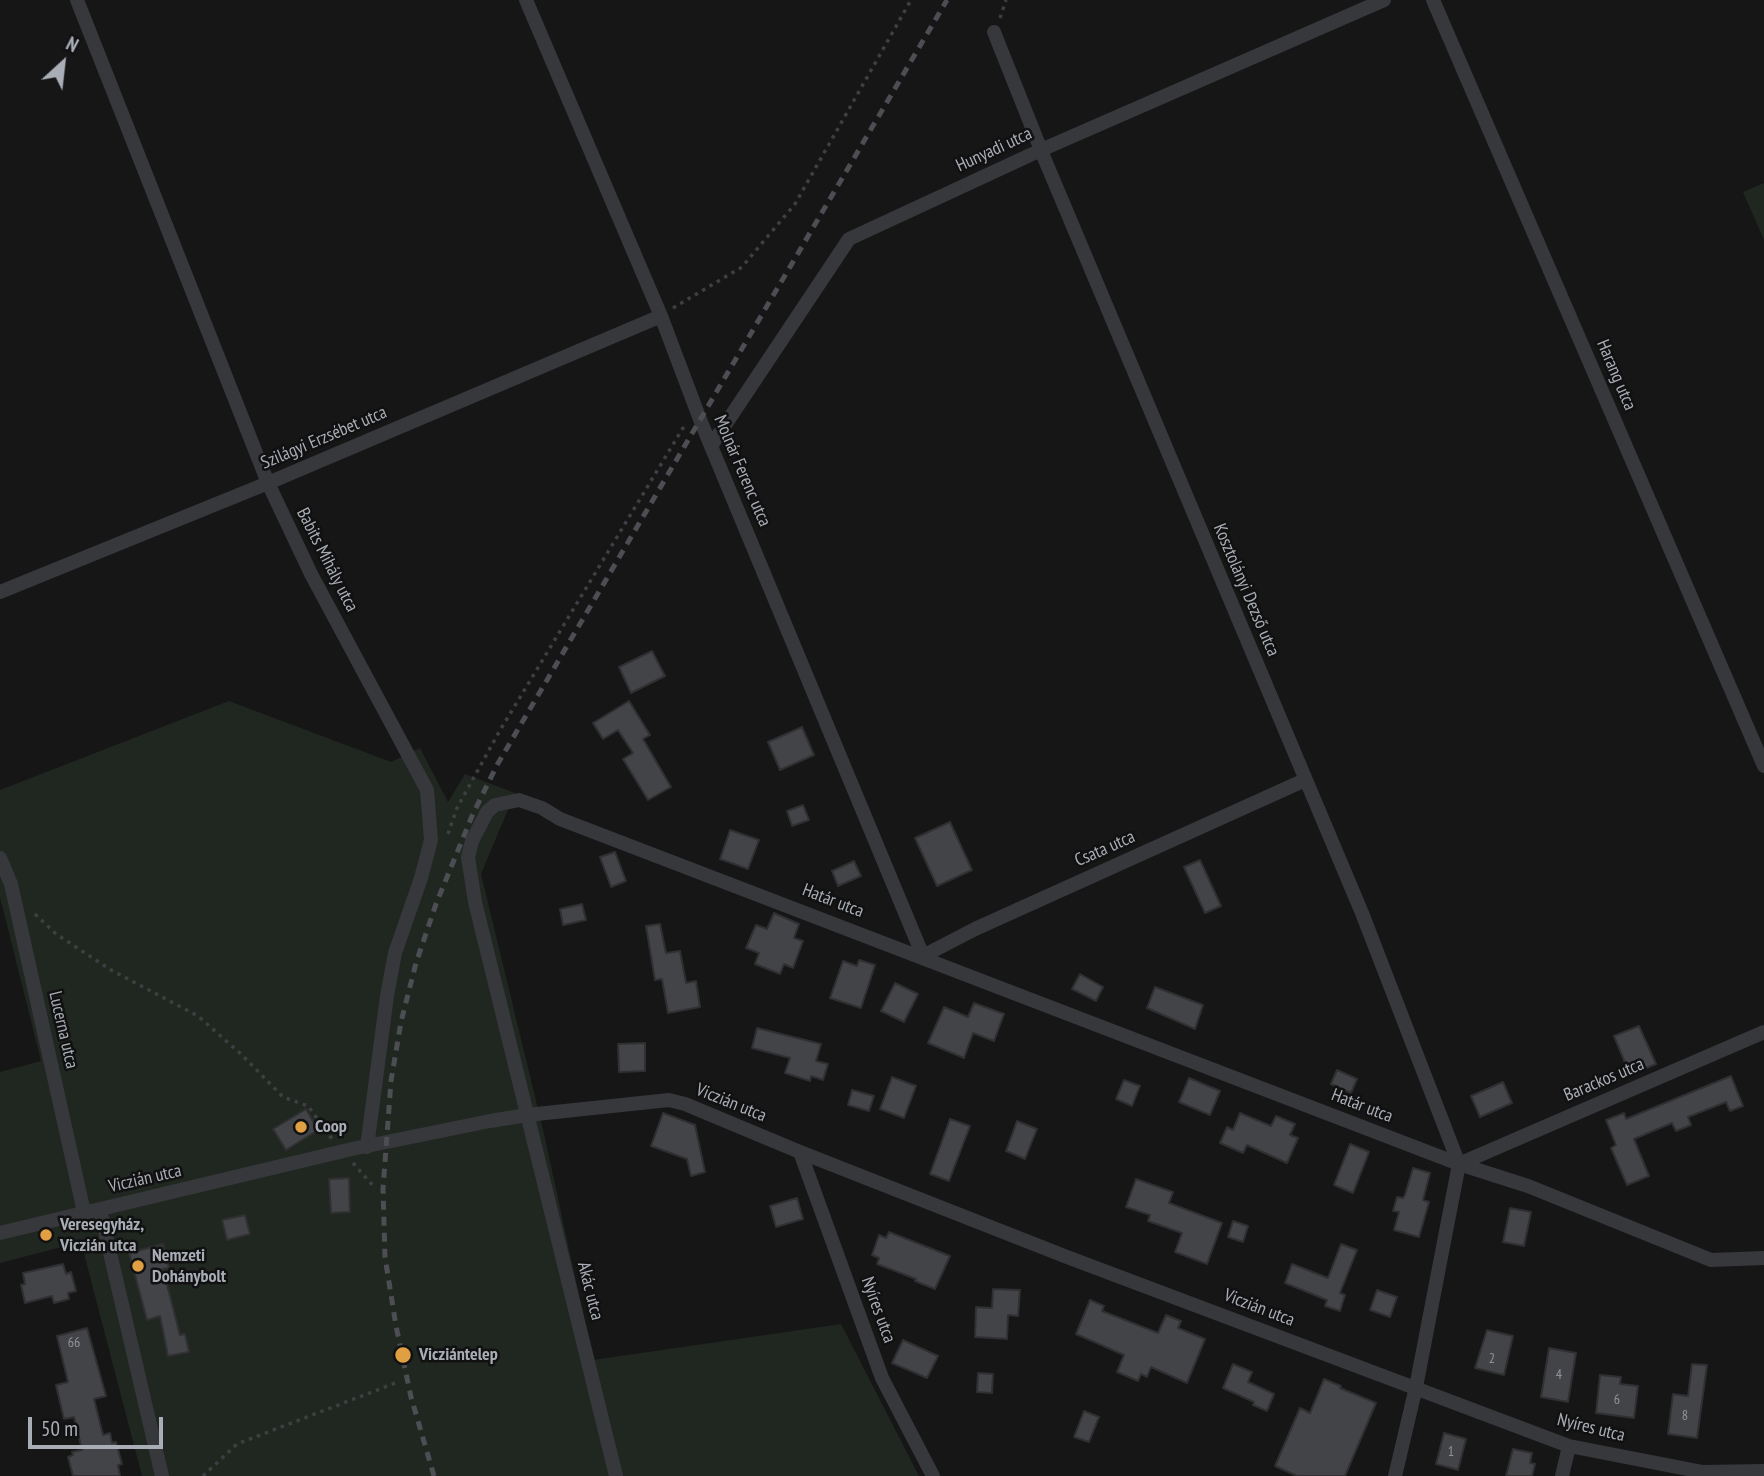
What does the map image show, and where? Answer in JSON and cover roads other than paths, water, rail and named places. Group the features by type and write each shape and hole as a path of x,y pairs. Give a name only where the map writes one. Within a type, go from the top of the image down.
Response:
{"street":[{"name":"Babits Mihály utca","path":"77,0 268,483 311,574 427,790 431,840 395,953 367,1147"},
{"name":"Molnár Ferenc utca","path":"526,0 661,316 695,409 923,956"},
{"name":"Hunyadi utca","path":"711,446 849,239 1041,150 1384,0"},
{"name":"Harang utca","path":"1433,0 1764,766"},
{"name":"Kosztolányi Dezső utca","path":"994,32 1041,150 1362,913 1459,1164"},
{"name":"Szilágyi Erzsébet utca","path":"0,592 268,483 661,316"},
{"name":"Csata utca","path":"923,956 975,929 1305,779"},
{"name":"Határ utca","path":"527,1115 475,902 467,857 487,812 495,805 519,800 542,808 560,819 923,956 1459,1164 1528,1186 1710,1260 1764,1258"},
{"name":"Lucerna utca","path":"0,858 13,895 84,1212"},
{"name":"Barackos utca","path":"1459,1164 1764,1032"},
{"name":"Viczián utca","path":"0,1233 343,1152 527,1115 668,1100 685,1104 800,1152 1068,1256 1416,1387"},
{"name":"Akác utca","path":"527,1115 616,1476"},
{"name":"Nyíres utca","path":"800,1152 882,1378 933,1476"},
{"path":"1395,1476 1416,1387 1459,1164"},
{"path":"100,1210 162,1476"},
{"name":"Nyíres utca","path":"1416,1387 1569,1446 1703,1472 1764,1471"},
{"path":"1562,1476 1569,1446"}],"railway":[{"path":"434,1476 411,1397 396,1326 385,1257 383,1189 391,1081 401,1022 416,963 436,904 472,816 497,765 947,0"}],"place":[{"name":"Coop","path":"301,1127"},
{"name":"Veresegyház, Viczián utca","path":"46,1235"},
{"name":"Nemzeti Dohánybolt","path":"138,1266"},
{"name":"Vicziántelep","path":"403,1355"}]}
